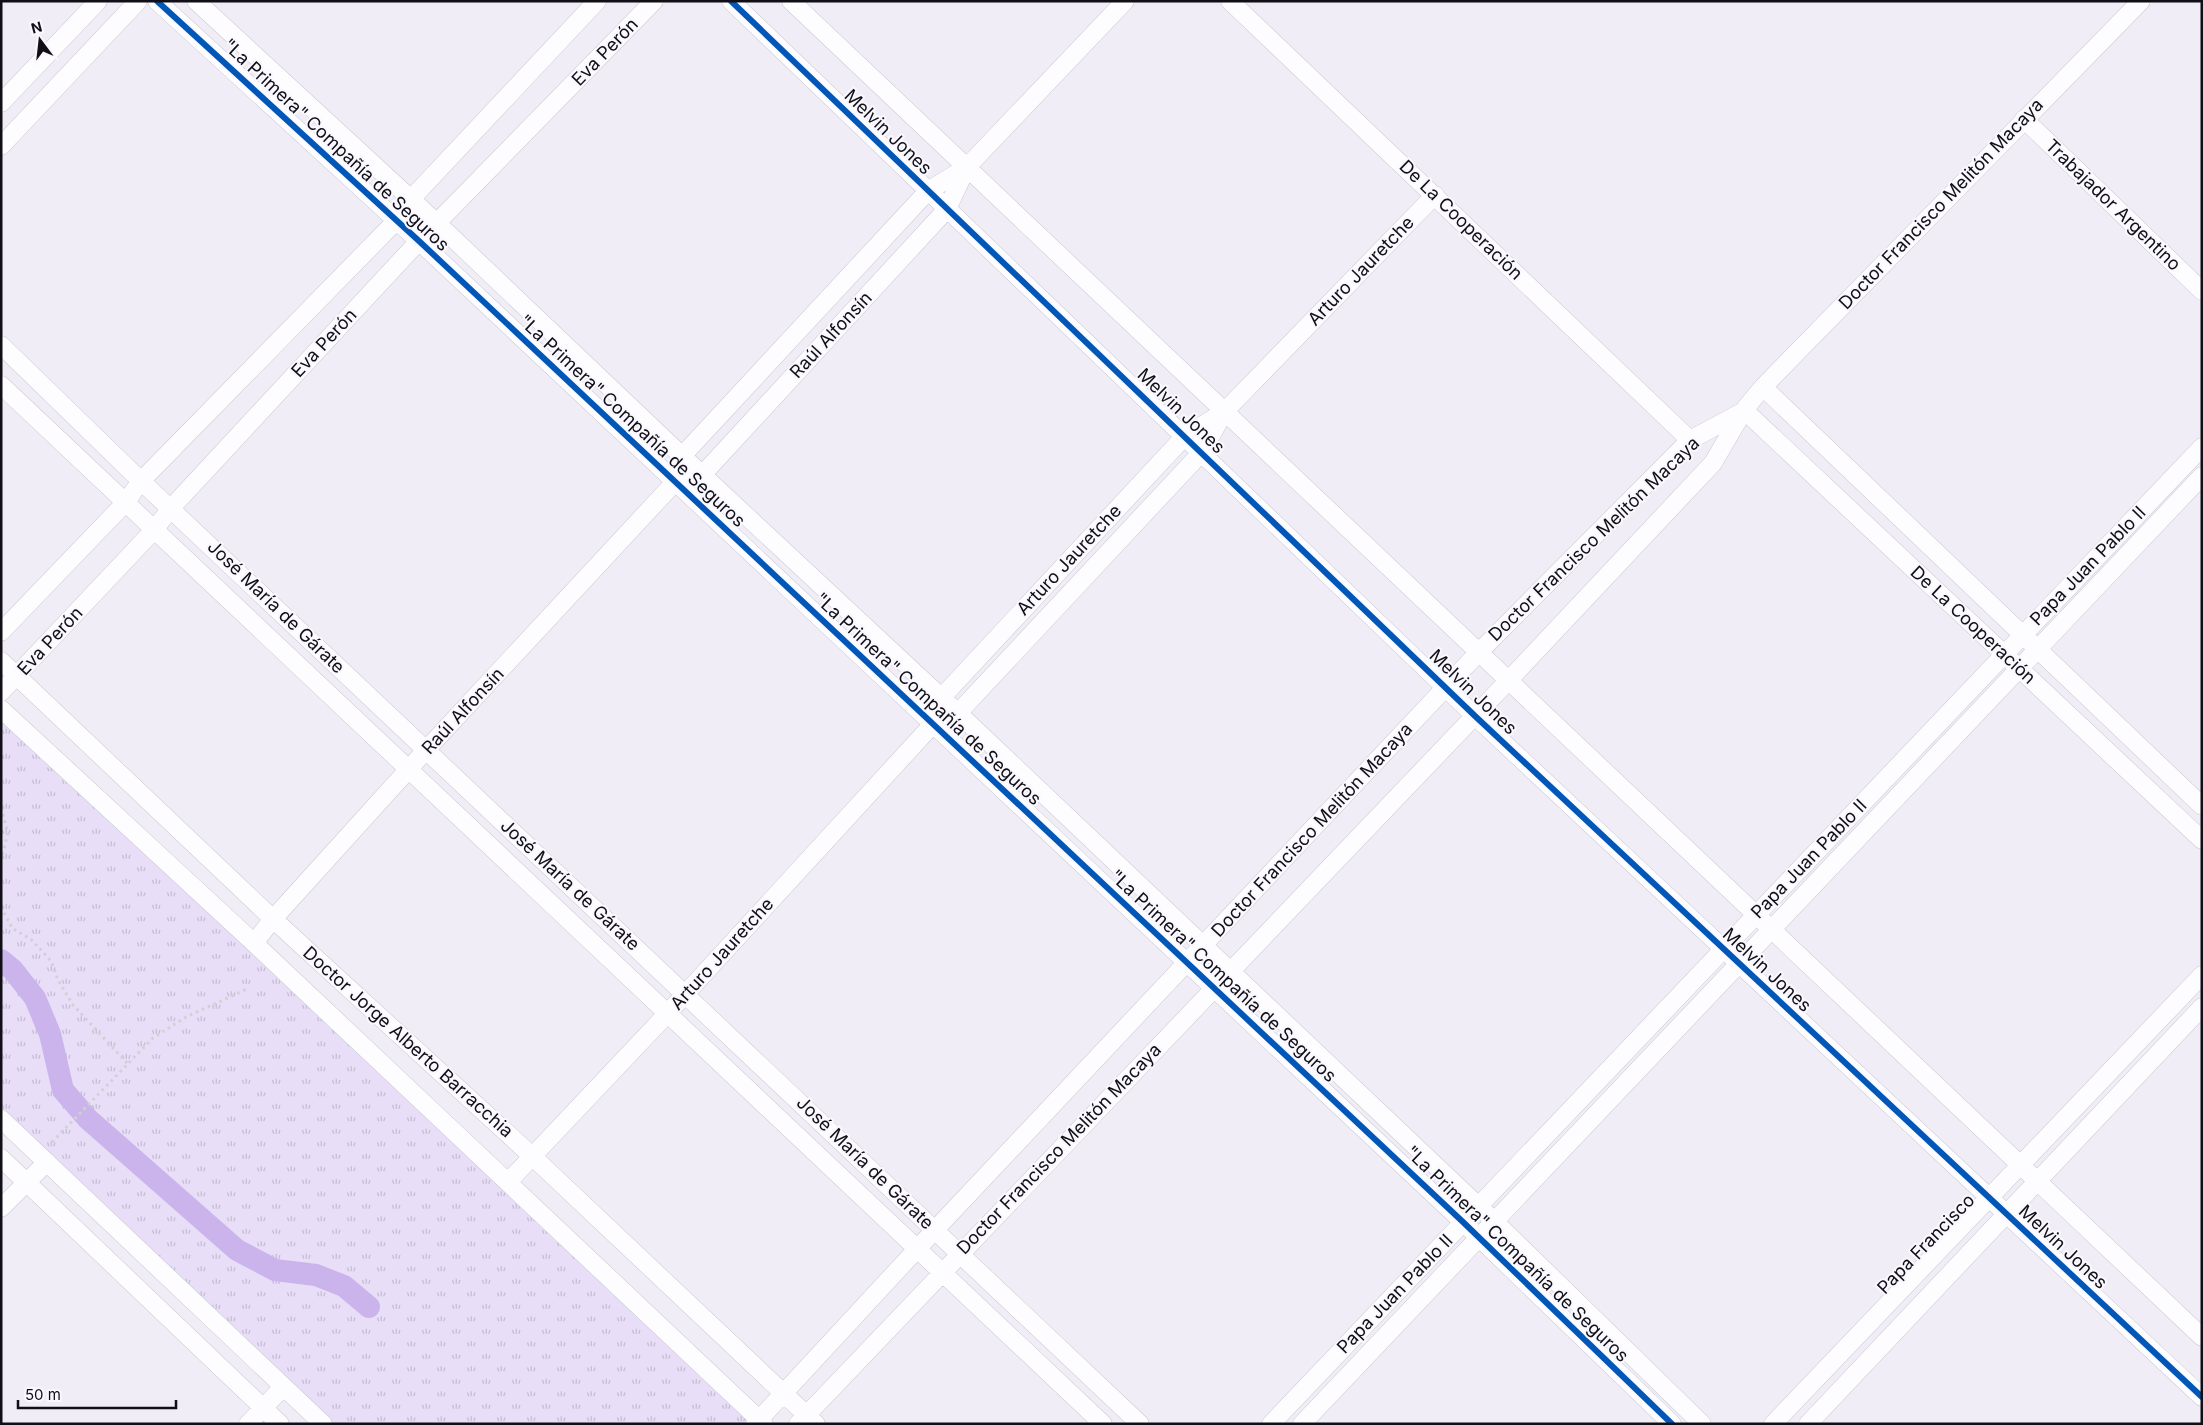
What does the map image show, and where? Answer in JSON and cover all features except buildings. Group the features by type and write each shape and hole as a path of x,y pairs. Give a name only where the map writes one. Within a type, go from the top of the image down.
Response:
{"street":[{"path":"1,103 98,1"},
{"path":"1,146 138,1"},
{"name":"\"La Primera\" Compañía de Seguros","path":"157,1 397,220 1479,1237 1672,1424"},
{"name":"\"La Primera\" Compañía de Seguros","path":"196,1 438,224 682,456 958,713 1494,1221 1702,1424"},
{"name":"Eva Perón","path":"1,632 125,503 142,481 397,220 411,200 597,1"},
{"name":"Eva Perón","path":"1,692 154,530 171,508 419,241 438,224 654,1"},
{"name":"Melvin Jones","path":"731,1 1475,716 2202,1398"},
{"name":"Melvin Jones","path":"791,1 1508,682 1756,914 2202,1337"},
{"name":"Raúl Alfonsín","path":"254,944 274,919 426,750 675,482 682,456 928,191 967,167 1124,1"},
{"name":"De La Cooperación","path":"1230,1 1435,194 1690,440"},
{"name":"Doctor Francisco Melitón Macaya","path":"807,1421 942,1272 1508,682 1713,463 1744,410 1762,386 2141,1"},
{"name":"Trabajador Argentino","path":"2024,119 2202,291"},
{"name":"Raúl Alfonsín","path":"703,474 947,209 967,167"},
{"name":"Arturo Jauretche","path":"933,724 941,698 1185,436 1224,412 1435,194"},
{"name":"José María de Gárate","path":"1,345 142,481 1140,1424"},
{"name":"José María de Gárate","path":"1,385 1103,1424"},
{"name":"De La Cooperación","path":"1762,386 2021,636 2202,806"},
{"name":"De La Cooperación","path":"1744,410 2202,840"},
{"name":"Doctor Francisco Melitón Macaya","path":"759,1422 783,1393 917,1249 1478,653 1690,440 1744,410"},
{"name":"Arturo Jauretche","path":"508,1182 667,1014 933,724 958,713 1202,452 1224,412"},
{"name":"Papa Juan Pablo II","path":"1271,1424 2202,447"},
{"path":"675,482 703,474"},
{"name":"Papa Juan Pablo II","path":"1302,1424 2202,476"},
{"name":"Doctor Jorge Alberto Barracchia","path":"1,661 274,919 532,1156 783,1393 807,1421"},
{"name":"Doctor Jorge Alberto Barracchia","path":"1,709 508,1182 759,1422"},
{"name":"Papa Francisco","path":"1773,1424 2202,975"},
{"path":"1808,1424 2202,1007"},
{"path":"1,1118 323,1424"},
{"path":"28,1144 4,1164 27,1180 280,1424"},
{"path":"1,1208 47,1162"},
{"path":"248,1424 283,1387"},
{"path":"284,1424 302,1405"}],"path":[{"path":"1,808 8,833 1,859"},
{"path":"1,907 12,928 32,940 51,961 58,980 73,1005 128,1064"},
{"path":"65,1129 153,1038 186,1017 249,988"}],"green space":[{"path":"1,717 750,1420 747,1424 333,1424 1,1109"}],"waterway":[{"path":"1,960 13,970 35,998 50,1034 63,1090 88,1119 237,1250 275,1270 316,1275 344,1286 369,1307"}],"cycle path":[{"path":"157,1 419,241 1463,1222 1672,1424"},
{"path":"731,1 1475,716 2202,1397"}]}
